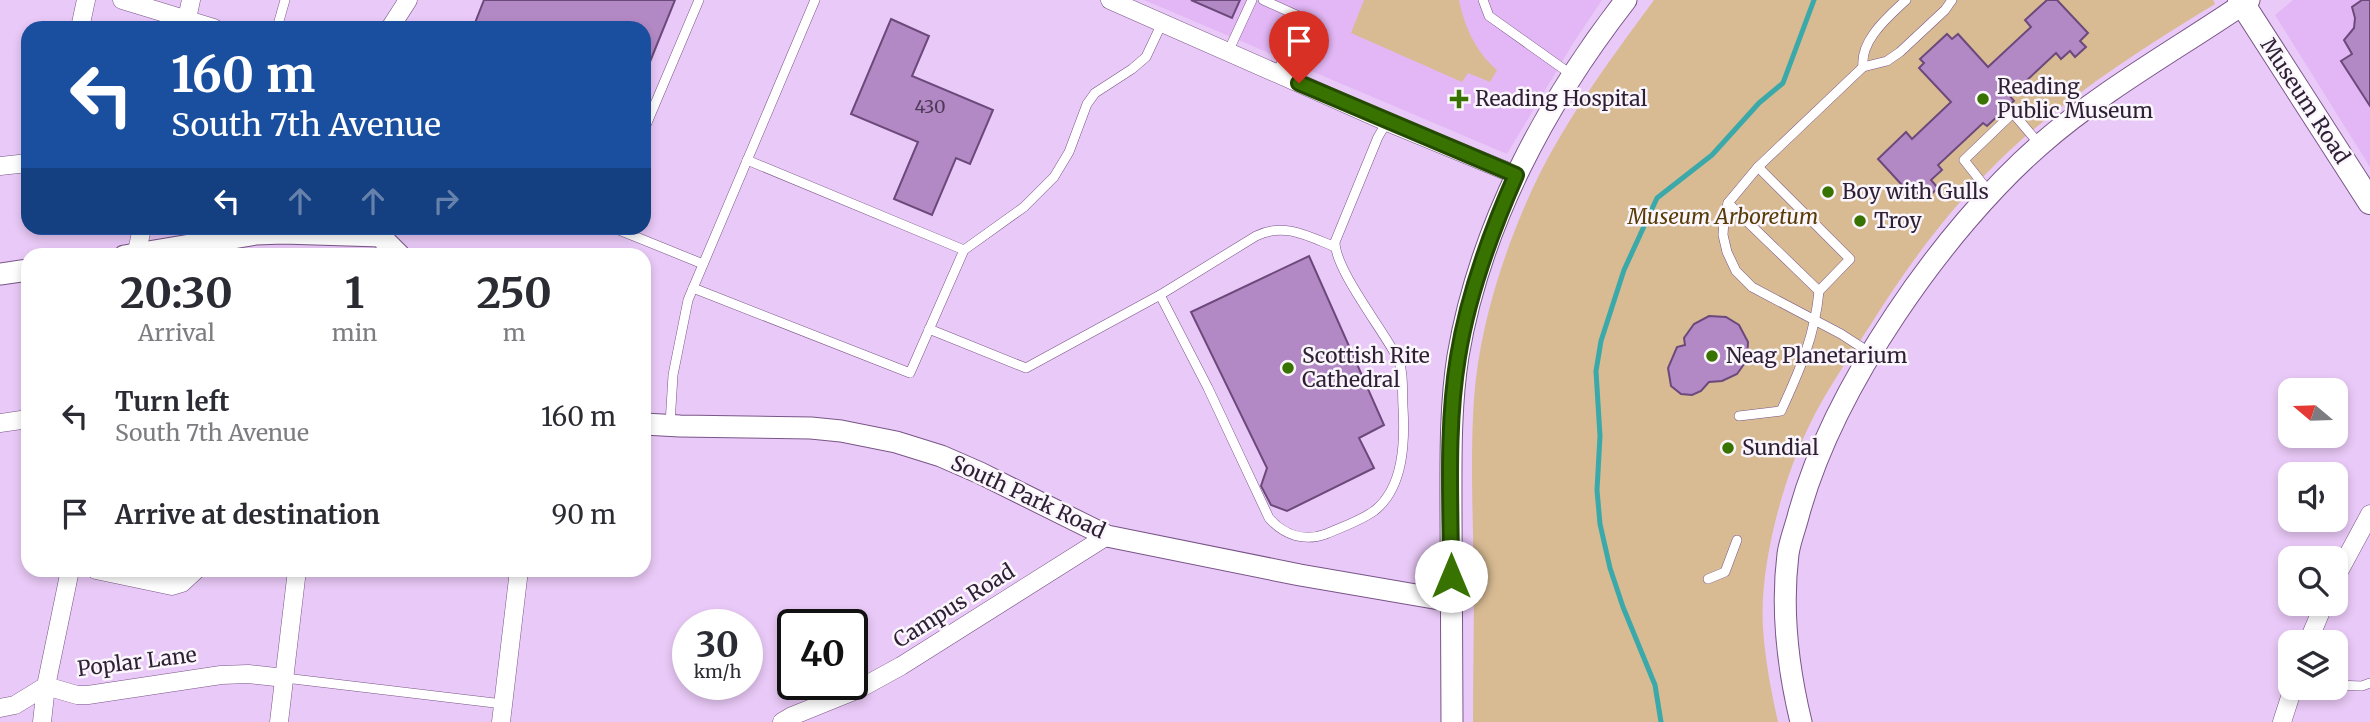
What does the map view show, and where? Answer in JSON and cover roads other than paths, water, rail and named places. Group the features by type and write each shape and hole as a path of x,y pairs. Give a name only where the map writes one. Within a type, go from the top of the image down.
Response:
{"main road":[{"name":"Museum Road","path":"2244,2 2370,202"}],"street":[{"path":"81,21 86,0"},
{"path":"122,0 178,21"},
{"path":"187,21 191,0"},
{"path":"394,21 408,0"},
{"path":"1110,0 1387,122 1516,175"},
{"path":"1452,722 1451,428 1458,358 1477,273 1516,175 1573,76 1601,32 1626,0"},
{"path":"1801,722 1787,633 1788,553 1807,484 1827,433 1872,354 1897,314 1952,238 1990,193 2040,145 2084,110 2244,2"},
{"path":"0,166 21,164"},
{"path":"173,248 250,235"},
{"path":"0,274 21,271"},
{"path":"0,422 21,420"},
{"name":"South Park Road","path":"651,425 811,428 896,442 941,456 980,473 1107,536 1300,575 1451,601"},
{"path":"2348,555 2370,514"},
{"name":"Campus Road","path":"782,722 859,689 901,666 1107,536"},
{"path":"43,722 46,686 69,577"},
{"path":"129,577 172,586 183,583 189,577"},
{"path":"279,722 296,577"},
{"path":"502,713 518,577"},
{"name":"Poplar Lane","path":"46,686 77,695 88,695 221,674 285,678"},
{"path":"0,708 15,705 46,686"},
{"path":"2282,722 2289,700"}],"lane":[{"path":"278,21 285,0"},
{"path":"651,113 699,0"},
{"path":"669,426 676,356 693,288 815,0"},
{"path":"1228,52 1252,0"},
{"path":"1263,0 1301,17 1277,73"},
{"path":"1483,0 1489,16 1573,76"},
{"path":"1863,67 1862,60 1867,44 1906,0"},
{"path":"1872,354 1752,287 1736,271 1723,235 1728,203 1758,167 1863,67 1887,61 1900,52 1945,10 1952,0"},
{"path":"693,288 910,373 964,250 1024,206 1054,177 1069,152 1087,104 1095,93 1146,57 1162,23"},
{"path":"1990,193 1964,160 2013,113 2040,145"},
{"path":"1160,295 1208,388 1269,518 1277,527 1287,533 1309,538 1356,522 1376,510 1397,479 1402,452 1403,412 1399,362 1346,272 1335,247 1378,137 1387,122"},
{"path":"747,160 964,250"},
{"path":"1740,416 1781,411 1800,370 1816,321 1819,290 1850,259 1758,167"},
{"path":"1728,203 1819,290"},
{"path":"929,329 1026,368 1160,295 1256,236 1272,230 1293,230 1335,247"},
{"path":"631,235 702,264"},
{"path":"1708,579 1725,572 1737,540"},
{"path":"285,678 502,713"},
{"path":"2348,685 2370,683"}],"waterway":[{"path":"1661,722 1655,685 1623,607 1610,568 1600,524 1597,490 1600,436 1596,371 1601,341 1624,270 1657,198 1712,155 1759,103 1783,83 1814,0"}],"place":[{"name":"Reading Hospital","path":"1459,99"},
{"name":"Reading Public Museum","path":"1983,99"},
{"name":"Boy with Gulls","path":"1828,192"},
{"name":"Troy","path":"1860,221"},
{"name":"Neag Planetarium","path":"1712,356"},
{"name":"Scottish Rite Cathedral","path":"1288,368"},
{"name":"Sundial","path":"1728,448"}],"park label":[{"name":"Museum Arboretum","path":"1723,217"}]}
